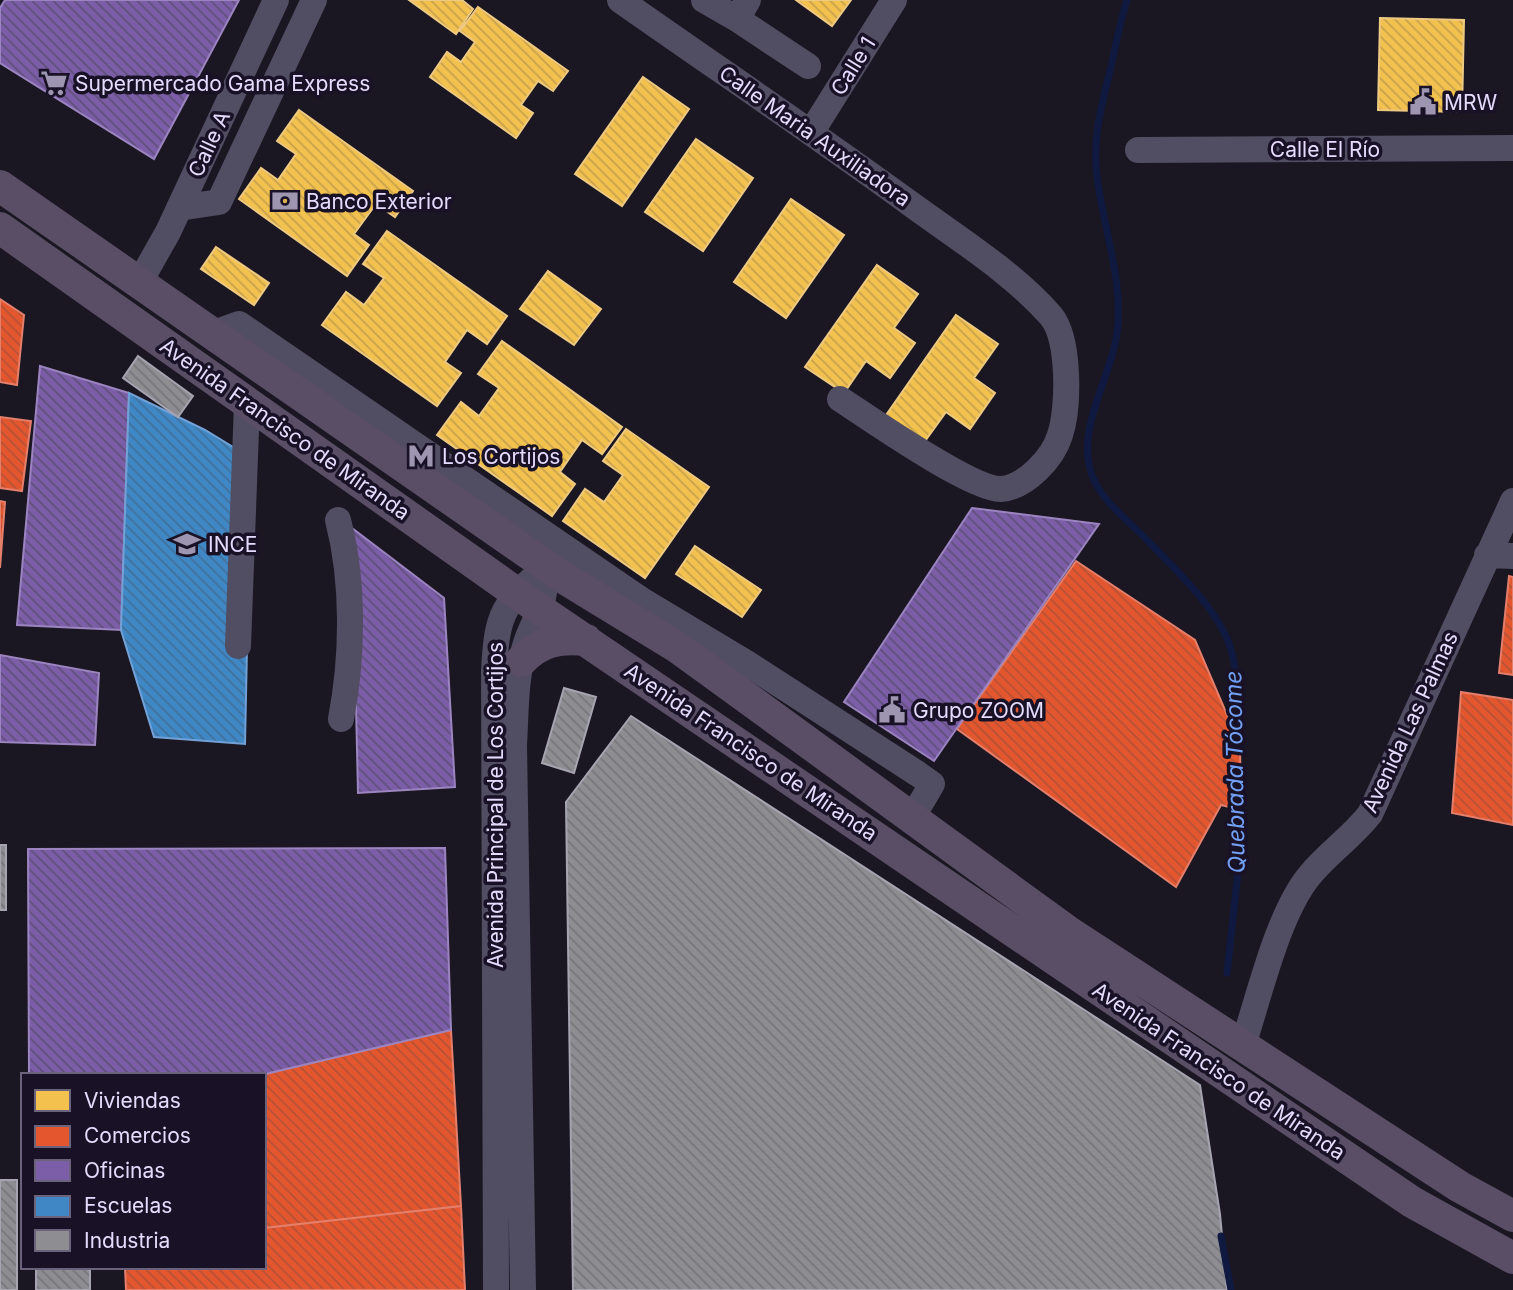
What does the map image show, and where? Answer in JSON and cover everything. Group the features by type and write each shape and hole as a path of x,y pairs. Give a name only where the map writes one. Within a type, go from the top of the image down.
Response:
{"main road":[{"name":"Avenida Francisco de Miranda","path":"0,187 138,285 226,329 368,440 548,566 628,605 674,633 912,818 1070,933 1460,1187 1513,1216"},
{"name":"Avenida Francisco de Miranda","path":"0,228 478,563 542,611 1401,1194 1513,1258"},
{"path":"521,662 533,649 547,643 561,639 586,640"}],"street":[{"name":"Calle A","path":"138,285 179,208 276,0"},
{"path":"179,208 219,202 314,0"},
{"name":"Calle Maria Auxiliadora","path":"620,0 812,131 1007,274 1053,318 1059,330 1066,367 1060,436 1033,477 1018,485 986,488 892,435 840,399"},
{"path":"704,0 742,10 808,66"},
{"name":"Calle 1","path":"812,131 894,0"},
{"name":"Calle El Río","path":"1138,150 1513,148"},
{"name":"Avenida Francisco de Miranda","path":"226,329 405,438 514,513 628,605"},
{"path":"238,646 247,403"},
{"name":"Avenida Francisco de Miranda","path":"368,440 405,438"},
{"name":"Avenida Las Palmas","path":"1243,1045 1292,901 1310,874 1352,837 1370,814 1513,500"},
{"path":"514,513 548,566"},
{"path":"338,520 347,556 347,689 341,719"},
{"path":"1487,555 1513,556"},
{"name":"Avenida Principal de Los Cortijos","path":"496,1290 496,627 516,593 548,566"},
{"name":"Avenida Principal de Los Cortijos","path":"523,1290 514,745 521,662 527,640 542,611 548,566"}],"building: Viviendas":[{"path":"409,0 462,0 473,9 456,34"},
{"path":"796,0 851,0 832,26"},
{"path":"478,7 568,71 553,91 538,81 521,105 533,113 516,138 430,77 447,52 461,62 475,42 460,31"},
{"path":"1380,18 1464,20 1462,112 1378,110"},
{"path":"643,77 689,109 622,206 575,174"},
{"path":"299,110 413,191 395,217 376,204 354,234 369,245 347,276 239,199 261,168 278,180 296,154 277,141"},
{"path":"696,139 753,178 703,251 645,212"},
{"path":"791,199 844,235 786,318 734,282"},
{"path":"387,231 507,316 487,344 467,330 445,362 461,373 437,406 322,325 346,292 364,305 384,278 363,264"},
{"path":"216,247 269,283 254,305 201,269"},
{"path":"877,265 918,294 894,328 915,343 890,378 866,361 844,393 805,367"},
{"path":"548,271 601,309 574,345 520,309"},
{"path":"956,315 998,344 974,378 995,393 970,429 946,412 923,444 884,418"},
{"path":"502,341 622,427 602,454 582,440 560,472 575,484 552,516 437,435 461,402 479,416 499,388 478,374"},
{"path":"626,429 709,487 645,578 563,521 585,489 604,502 623,475 603,461"},
{"path":"695,546 761,590 742,617 676,574"}],"building: Comercios":[{"path":"0,299 24,315 17,385 0,382"},
{"path":"0,417 31,421 22,491 0,488"},
{"path":"0,501 5,502 0,568"},
{"path":"1076,561 1195,640 1240,745 1241,810 1221,805 1176,887 957,729"},
{"path":"1509,576 1513,577 1513,675 1499,673"},
{"path":"1461,692 1513,700 1513,825 1452,813"},
{"path":"451,1030 461,1206 266,1228 266,1074"},
{"path":"461,1206 465,1290 126,1290 125,1269 266,1269 266,1228"}],"building: Oficinas":[{"path":"5,0 239,0 154,159 0,63 0,8"},
{"path":"40,366 129,393 121,630 17,625"},
{"path":"972,508 1099,524 934,761 844,702"},
{"path":"352,528 444,598 455,787 358,793"},
{"path":"0,655 99,673 95,745 0,742"},
{"path":"445,848 451,1030 266,1074 29,1073 28,849"}],"building: Escuelas":[{"name":"INCE","path":"129,393 205,430 251,458 245,744 154,737 121,630"}],"building: Industria":[{"path":"138,356 193,396 178,417 123,378"},
{"path":"564,688 596,697 574,773 542,763"},
{"path":"631,716 1200,1085 1220,1214 1227,1290 573,1290 566,802"},
{"path":"0,845 6,845 6,910 0,910"},
{"path":"0,1180 17,1180 17,1290 0,1290"},
{"path":"36,1269 90,1269 90,1290 36,1290"}],"waterway":[{"name":"Quebrada Tócome","path":"1127,0 1097,134 1097,176 1115,274 1118,313 1113,351 1090,427 1087,446 1089,464 1095,482 1106,499 1196,592 1226,636 1236,674 1239,750"},
{"name":"Quebrada Tócome","path":"1227,973 1241,844 1240,800"},
{"name":"Quebrada Tócome","path":"1221,1236 1231,1290"}],"place":[{"name":"Supermercado Gama Express","path":"54,83"},
{"name":"MRW","path":"1423,102"},
{"name":"Banco Exterior","path":"285,201"},
{"name":"Los Cortijos","path":"421,456"},
{"name":"INCE","path":"187,544"},
{"name":"Grupo ZOOM","path":"892,710"}]}
